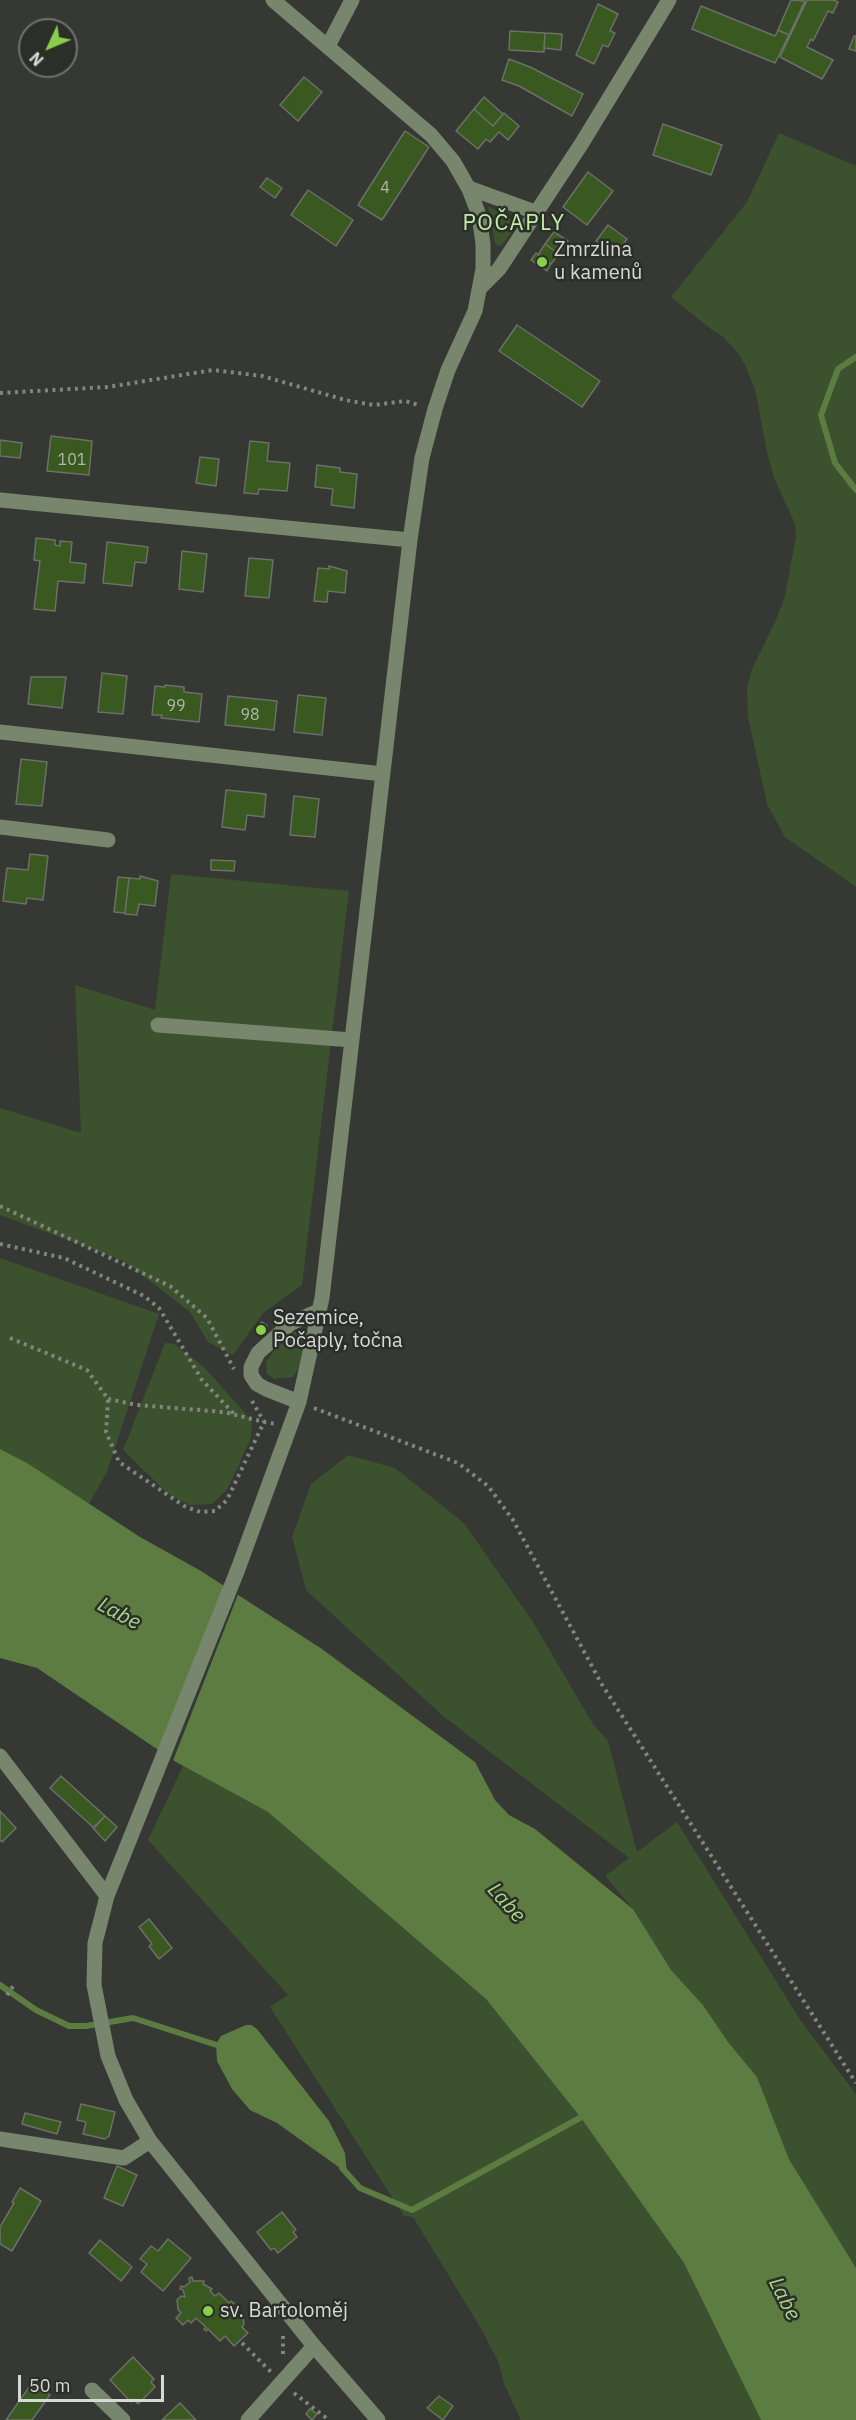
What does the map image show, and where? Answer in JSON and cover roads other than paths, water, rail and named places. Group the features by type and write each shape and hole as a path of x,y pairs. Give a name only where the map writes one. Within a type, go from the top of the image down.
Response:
{"street":[{"path":"273,0 431,135 453,161 469,188 479,215 483,244 481,287 475,310 448,370 422,458 410,540 319,1311 299,1402 238,1569 107,1896 95,1943 95,1996 108,2056 126,2100 150,2140 314,2346 378,2420"},
{"path":"328,46 352,0"},
{"path":"481,287 498,269 613,94 669,0"},
{"path":"469,188 535,212"},
{"path":"0,500 410,540"},
{"path":"0,732 383,774"},
{"path":"0,827 108,840"},
{"path":"158,1025 352,1041"},
{"path":"299,1402 257,1384 251,1375 251,1367 258,1353 291,1323 319,1311"},
{"path":"0,1756 107,1896"},
{"path":"0,2139 124,2158 150,2140"},
{"path":"248,2420 276,2377 314,2346"},
{"path":"92,2390 123,2420"}],"water":[{"name":"Labe","path":"0,1449 27,1463 140,1537 201,1571 322,1649 475,1762 495,1800 509,1815 535,1829 633,1909 671,1970 703,2005 728,2042 757,2077 789,2159 856,2268 856,2420 761,2420 684,2263 581,2118 486,1999 268,1812 176,1762 37,1668 0,1658"},
{"path":"246,2025 257,2029 329,2121 345,2153 347,2173 277,2123 250,2110 232,2089 217,2061 216,2044 221,2036"}],"waterway":[{"path":"856,357 838,369 821,415 835,463 856,490"},
{"path":"0,1985 36,2010 69,2026 86,2026 133,2018 223,2047"},
{"path":"342,2168 360,2188 412,2210 587,2114"}],"place":[{"name":"Zmrzlina u kamenů","path":"542,262"},
{"name":"Sezemice, Počaply, točna","path":"261,1330"},
{"name":"sv. Bartoloměj","path":"208,2311"}],"district":[{"name":"POČAPLY","path":"514,224"}]}
